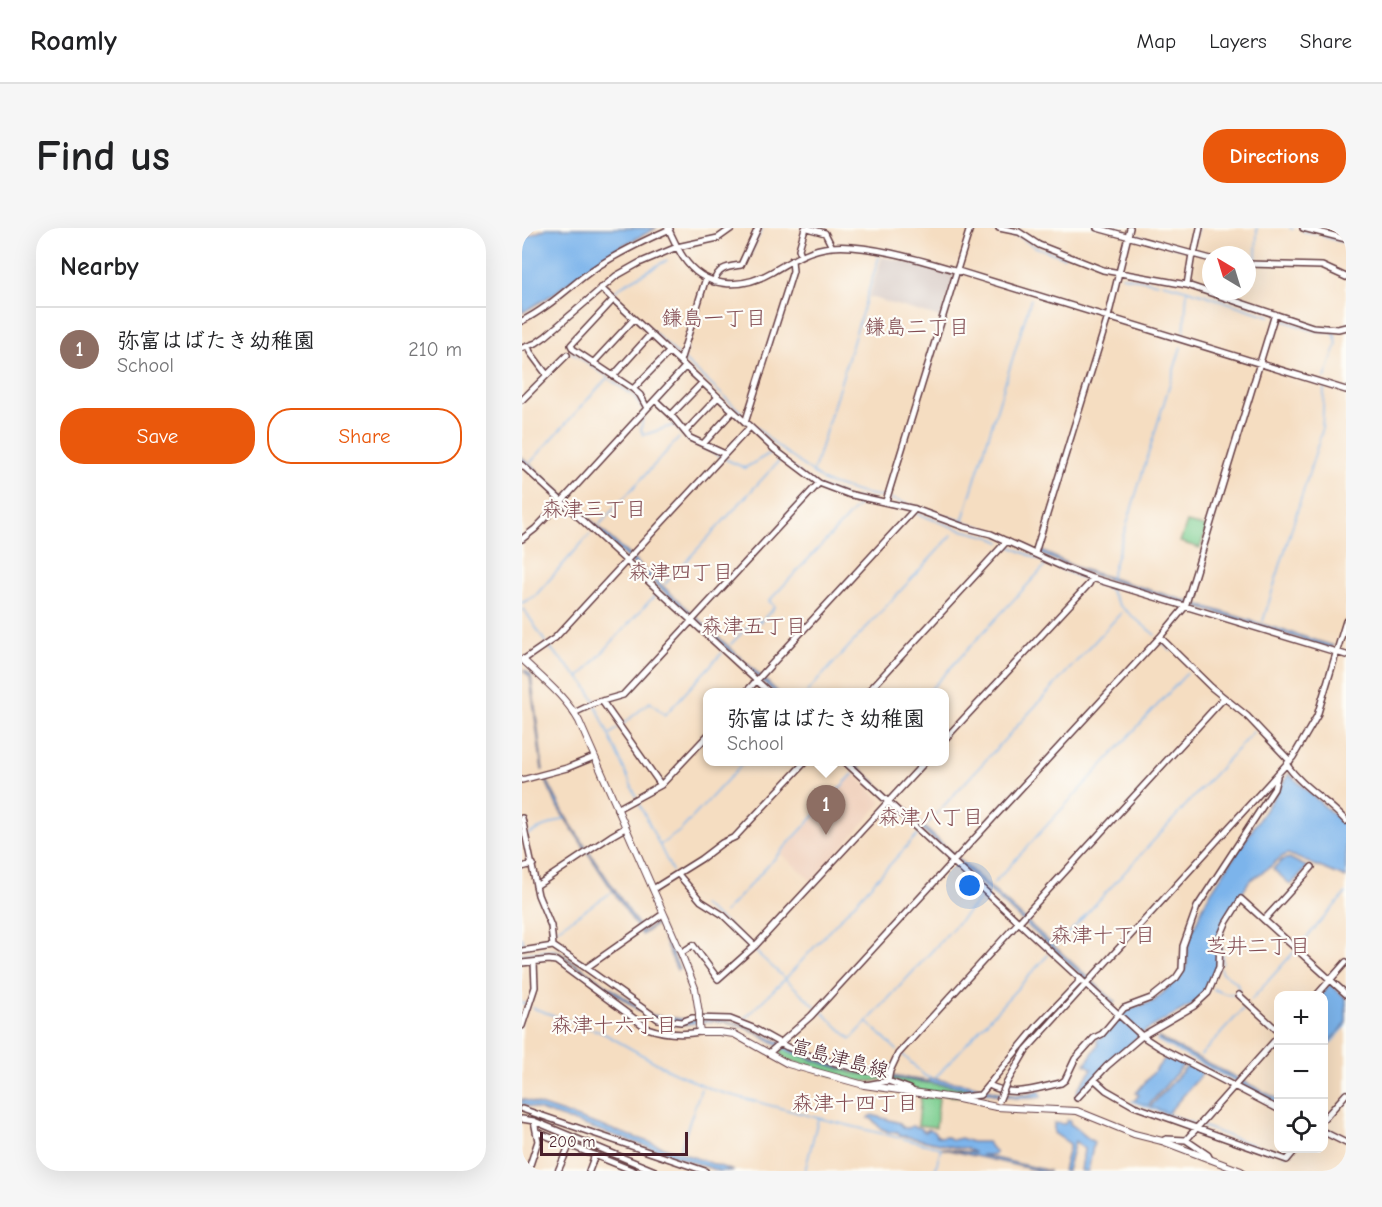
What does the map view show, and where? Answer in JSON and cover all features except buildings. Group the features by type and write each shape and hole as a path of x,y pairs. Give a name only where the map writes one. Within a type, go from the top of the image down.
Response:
{"main road":[{"path":"523,662 561,695 574,713 695,988 700,1029"},
{"name":"富島津島線","path":"700,1029 734,1034 788,1064 864,1085 997,1104 1077,1111 1134,1134 1162,1141 1241,1171"}],"street":[{"path":"522,232 530,228"},
{"path":"522,321 542,310 591,271 669,228 677,247 689,265 714,282 728,285 746,283 769,274 801,255 832,247 900,256 958,271 1346,390"},
{"path":"547,375 525,347 546,336 616,276 639,263 677,247 718,238 732,228"},
{"path":"714,282 722,269 741,265 758,228"},
{"path":"801,255 799,249 806,228 825,233 832,247"},
{"path":"886,501 970,228"},
{"path":"999,228 1019,232 1039,245 1103,270 1187,285 1313,327 1338,329 1346,327"},
{"path":"1097,228 1202,256"},
{"path":"1035,553 1108,317 1130,228"},
{"path":"1187,285 1200,228"},
{"path":"1304,228 1346,239"},
{"path":"523,662 555,638 725,454 748,425 792,271 792,260"},
{"path":"1256,264 1322,266 1346,277"},
{"path":"680,361 706,278"},
{"path":"601,288 774,449 819,483 848,494 915,509 1007,541 1092,578 1346,656"},
{"path":"613,300 571,345 573,349 633,389 640,395 647,408"},
{"path":"769,1053 812,1016 1185,607 1275,314"},
{"path":"593,363 633,319"},
{"path":"613,376 651,335"},
{"path":"633,389 669,352"},
{"path":"522,400 567,355"},
{"path":"522,539 535,530 564,500 685,367"},
{"path":"671,415 702,383"},
{"path":"686,432 718,397"},
{"path":"655,400 690,438 725,454"},
{"path":"703,444 733,411"},
{"path":"522,465 564,500 694,619 764,688"},
{"path":"574,713 623,695 819,483"},
{"path":"751,688 915,509"},
{"path":"873,688 1007,541"},
{"path":"949,736 1089,584 1092,578"},
{"path":"997,1104 1026,1050 1288,763 1317,716 1346,621"},
{"path":"1160,637 1224,698 1247,716 1299,779 1346,821"},
{"path":"889,1077 898,1054 1224,698"},
{"path":"602,701 661,785"},
{"path":"617,809 661,785 703,740"},
{"path":"522,780 567,768 594,757"},
{"path":"653,889 722,843 735,837 801,766"},
{"path":"850,766 956,858 1079,978 1088,981 1142,1036 1274,1107"},
{"path":"681,953 693,945 718,979 755,946 921,766"},
{"path":"985,1089 1026,1092 1061,1083 1065,1080 1076,1059 1094,1038 1102,1034 1114,1022 1124,1008 1151,998 1172,982 1183,964 1186,938 1197,907 1274,789 1278,775"},
{"path":"522,818 538,895 551,926 553,946"},
{"path":"536,886 626,828"},
{"path":"522,867 533,864"},
{"path":"1264,920 1312,867"},
{"path":"678,874 701,901 723,915 755,946"},
{"path":"1077,1098 1107,1066 1142,1036 1194,1006 1208,993 1219,967 1220,937 1241,899 1346,994"},
{"path":"586,968 663,914"},
{"path":"522,951 553,946 658,1019 681,1022 692,1018 730,1019 779,1044 834,1063 889,1077 913,1092"},
{"path":"522,963 556,961 647,1028 686,1034 700,1029"},
{"path":"522,1026 535,987 534,962"},
{"path":"1320,991 1346,962"},
{"path":"954,1098 976,1096 985,1089 1038,1025 1078,982 1079,978"},
{"path":"1239,995 1274,1027"},
{"path":"1186,1140 1194,1128 1274,1041"},
{"path":"864,1085 889,1077"},
{"path":"1095,1080 1106,1090 1134,1106 1287,1160 1293,1153"},
{"path":"1328,1114 1346,1094"},
{"path":"522,1109 705,1171"},
{"path":"522,1119 534,1121 655,1171"},
{"path":"522,1162 529,1168 538,1141 534,1121"},
{"path":"537,1132 570,1144 620,1168 634,1171"},
{"path":"1328,1134 1346,1143"},
{"path":"1162,1141 1186,1140 1208,1155 1210,1159"},
{"path":"558,1171 570,1144"},
{"path":"589,1171 595,1155"}],"shaded area":[{"path":"882,257 955,274 941,318 869,297"},
{"path":"854,774 882,802 812,881 781,854"}],"green space":[{"path":"1187,522 1207,527 1200,548 1180,542"},
{"path":"782,1048 852,1073 886,1077 878,1080 857,1081 834,1076 786,1060 780,1054"},
{"path":"891,1078 979,1092 960,1096 935,1094 891,1080"},
{"path":"921,1096 939,1098 936,1127 918,1125"}],"water":[{"path":"547,228 657,228 593,264 552,295 522,313 522,239"},
{"path":"522,457 774,688 770,688 522,462"},
{"path":"1040,550 1075,567 1334,646 1330,648 1078,570 1038,553"},
{"path":"525,670 531,675 543,770 530,677"},
{"path":"853,766 857,766 1115,1002 1113,1004"},
{"path":"1289,774 1346,826 1346,878 1288,854 1249,881 1224,922 1217,966 1207,991 1193,1004 1143,1032 1076,1097 1078,1089 1092,1069 1085,1064 1098,1045 1097,1040 1113,1027 1126,1011 1154,1001 1181,976 1187,964 1188,942 1207,898"},
{"path":"546,778 566,817 643,932 658,921 679,969 677,970 657,924 642,935 558,808"},
{"path":"1289,858 1307,867 1291,885 1273,869 1282,860"},
{"path":"556,950 650,1015 689,1020 721,1019 743,1025 808,1056 854,1071 928,1081 931,1078 1014,1095 1040,1091 1041,1097 1012,1097 865,1074 825,1064 789,1052 750,1030 721,1021 680,1025 660,1023 651,1019"},
{"path":"1331,985 1346,998 1346,1024 1329,1043 1328,991 1324,991"},
{"path":"1158,1039 1274,1097 1274,1101 1166,1044"},
{"path":"1168,1055 1185,1063 1148,1106 1134,1101 1139,1095 1136,1093"},
{"path":"1188,1065 1203,1073 1168,1113 1150,1107"},
{"path":"522,1099 734,1171 719,1171 522,1104"},
{"path":"872,1115 900,1123 904,1128 912,1126 921,1128 924,1132 929,1129 940,1137 987,1142 996,1153 981,1155 1050,1171 1040,1171 944,1149 941,1148 975,1153 966,1148 900,1135 898,1132 889,1132 868,1118"},
{"path":"1067,1120 1094,1142 1088,1171 1081,1171 1084,1149 1075,1141 1067,1171 1063,1171 1070,1144 1054,1133 1054,1123 1065,1124"}],"waterway":[{"path":"720,277 725,271 744,268 762,228"},
{"path":"984,228 1020,237 1033,246 1064,257"},
{"path":"1110,228 1125,232"},
{"path":"1133,235 1192,251 1197,228"},
{"path":"1256,262 1257,228"},
{"path":"1303,231 1317,235"},
{"path":"1322,236 1346,243"},
{"path":"813,473 879,257"},
{"path":"618,299 612,294 623,285 667,260"},
{"path":"1122,276 1158,283"},
{"path":"1162,283 1270,316"},
{"path":"1184,334 1187,291"},
{"path":"962,522 1031,299"},
{"path":"622,303 633,314"},
{"path":"638,318 678,355"},
{"path":"1277,318 1311,330 1334,332 1337,344 1325,378"},
{"path":"1110,579 1181,347"},
{"path":"687,349 683,359 743,414"},
{"path":"531,462 608,377 571,352"},
{"path":"608,378 634,396 643,409"},
{"path":"1263,621 1322,431 1324,388"},
{"path":"643,416 641,430 644,435 674,425 689,441 720,456"},
{"path":"751,422 776,445 825,482 884,497"},
{"path":"600,524 679,438"},
{"path":"725,459 745,468 772,452 813,483"},
{"path":"665,584 779,461"},
{"path":"820,487 844,495"},
{"path":"855,498 870,502"},
{"path":"891,499 991,530 1033,549"},
{"path":"731,644 756,618 760,622 773,609 774,606 769,601 861,503"},
{"path":"916,513 1001,542"},
{"path":"522,603 535,596 590,534"},
{"path":"811,688 952,535"},
{"path":"1007,545 1086,580"},
{"path":"932,688 1045,566"},
{"path":"1094,583 1109,589 1119,605 1155,635"},
{"path":"579,678 657,593"},
{"path":"524,609 546,643"},
{"path":"927,824 1121,613"},
{"path":"1160,641 1171,651"},
{"path":"550,648 584,683 595,701"},
{"path":"622,725 650,702 665,715 722,653"},
{"path":"993,884 1187,673"},
{"path":"1215,694 1220,698"},
{"path":"596,706 636,796"},
{"path":"609,735 618,728"},
{"path":"1059,944 1253,732"},
{"path":"1275,749 1283,758"},
{"path":"660,845 680,831 740,766"},
{"path":"724,913 853,774"},
{"path":"638,801 672,871"},
{"path":"528,834 565,818"},
{"path":"743,1020 785,979 918,834"},
{"path":"554,931 612,892"},
{"path":"1299,946 1346,893"},
{"path":"867,1022 984,894"},
{"path":"702,905 731,927 750,947"},
{"path":"522,938 525,947"},
{"path":"1222,947 1222,964"},
{"path":"522,954 554,950"},
{"path":"755,951 816,1007"},
{"path":"1251,1000 1294,952"},
{"path":"936,1077 1048,955"},
{"path":"1221,968 1221,972 1237,983 1239,991"},
{"path":"1213,989 1226,994 1236,994"},
{"path":"1201,1055 1245,1007"},
{"path":"533,1008 603,1033 669,1070 716,1091 941,1148 935,1171"},
{"path":"821,1011 851,1039 867,1022 897,1050"},
{"path":"1328,1046 1346,1026"},
{"path":"1157,1040 1236,1082"},
{"path":"902,1054 930,1078"},
{"path":"1240,1084 1274,1102"},
{"path":"679,1152 701,1089"},
{"path":"1132,1101 1194,1124"},
{"path":"805,1171 818,1119"},
{"path":"1202,1126 1271,1152"},
{"path":"1328,1130 1346,1139"},
{"path":"1284,1156 1287,1153"}],"place":[{"name":"弥富はばたき幼稚園","path":"826,835"}],"district":[{"name":"鎌島一丁目","path":"714,318"},
{"name":"鎌島二丁目","path":"917,327"},
{"name":"森津三丁目","path":"594,509"},
{"name":"森津四丁目","path":"681,572"},
{"name":"森津五丁目","path":"754,626"},
{"name":"森津八丁目","path":"931,817"},
{"name":"森津十丁目","path":"1103,935"},
{"name":"芝井二丁目","path":"1258,946"},
{"name":"森津十六丁目","path":"614,1025"},
{"name":"森津十四丁目","path":"855,1103"}]}
